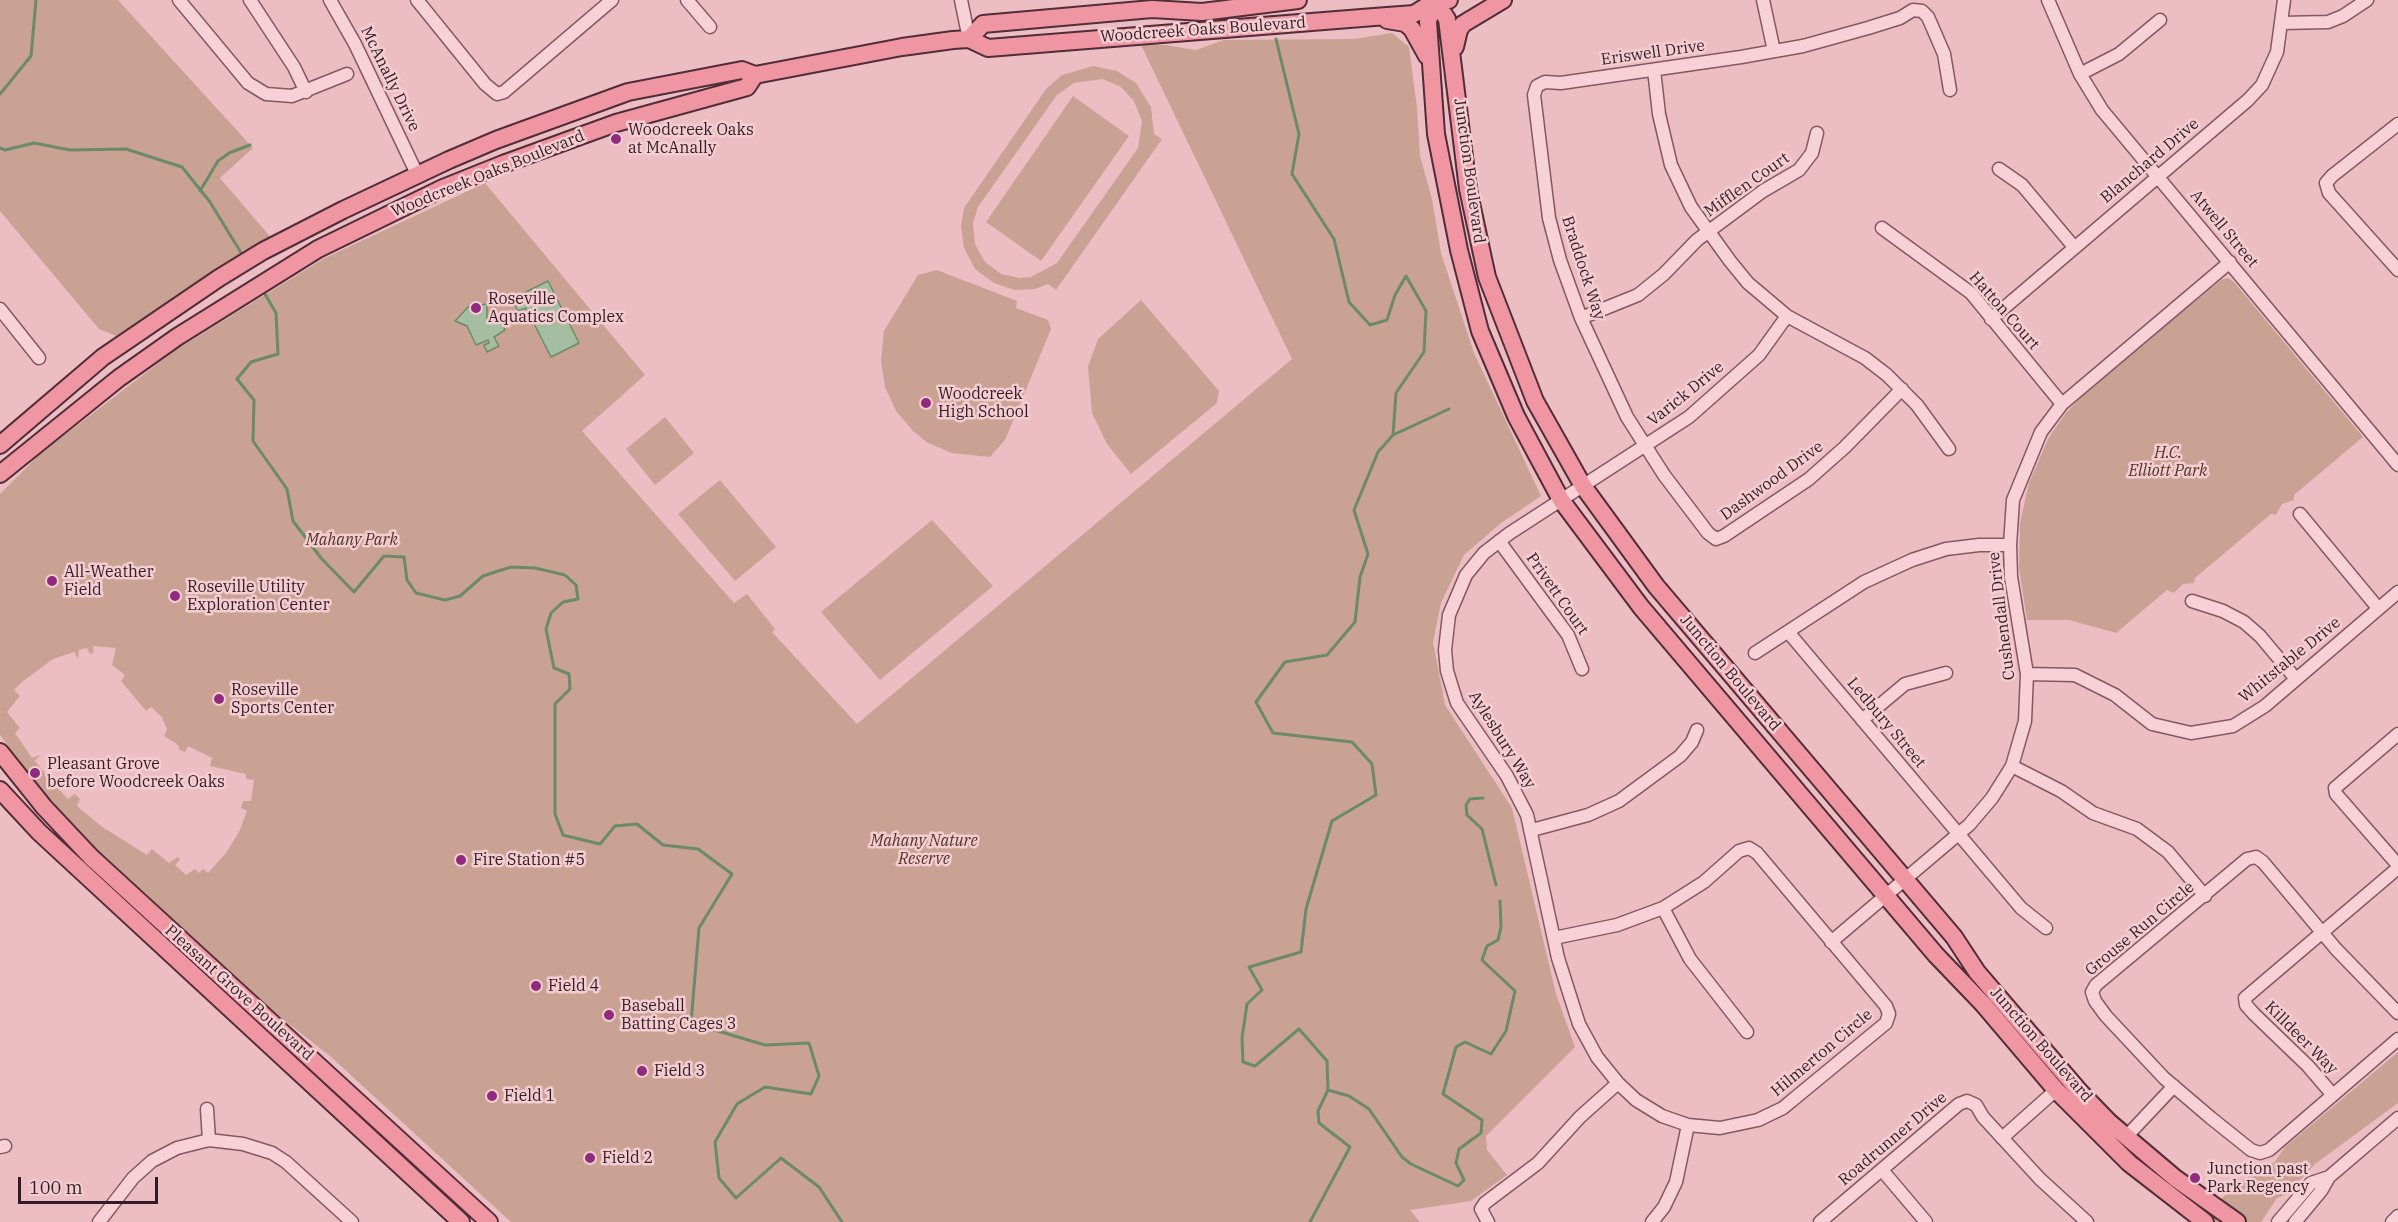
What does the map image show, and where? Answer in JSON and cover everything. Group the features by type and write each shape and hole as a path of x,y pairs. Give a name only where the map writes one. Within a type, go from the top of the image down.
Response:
{"main road":[{"name":"Woodcreek Oaks Boulevard","path":"969,39 983,24 1152,9 1202,12 1298,0"},
{"name":"Woodcreek Oaks Boulevard","path":"0,445 103,357 219,278 299,232 417,174 496,140 628,93 742,70 755,75 902,46 969,39 988,48 1414,14 1438,0"},
{"name":"Junction Boulevard","path":"1438,0 1447,19 1468,189 1487,277 1535,401 1583,486 1656,586 1954,937 1977,972 2080,1092 2126,1137 2175,1179 2236,1222"},
{"name":"Junction Boulevard","path":"1438,0 1428,21 1436,134 1459,250 1479,331 1516,416 1561,500 1641,607 1886,895 2056,1089 2129,1163 2205,1222"},
{"path":"1453,54 1459,30 1463,24 1503,0"},
{"path":"1374,17 1405,23 1412,29 1430,61"},
{"name":"Woodcreek Oaks Boulevard","path":"0,474 119,378 184,331 318,249 427,196 525,155 616,123 747,87 755,75"},
{"path":"417,174 427,196"},
{"name":"Pleasant Grove Boulevard","path":"0,752 44,807 117,881 489,1222"},
{"path":"0,765 17,786 44,807"},
{"name":"Pleasant Grove Boulevard","path":"0,790 39,832 461,1222"}],"street":[{"path":"178,0 256,90 284,97 306,92 348,74"},
{"path":"250,0 294,67 306,92"},
{"name":"McAnally Drive","path":"330,0 356,44 417,174"},
{"path":"417,0 484,84 497,94 504,92 612,0"},
{"path":"687,0 710,27"},
{"path":"961,0 969,39"},
{"path":"1763,0 1774,51"},
{"name":"Atwell Street","path":"2048,0 2080,74 2102,110 2394,451 2398,465"},
{"name":"Blanchard Drive","path":"1991,319 2262,86 2277,52 2284,0"},
{"path":"2282,23 2328,22 2343,16 2367,0"},
{"name":"Eriswell Drive","path":"1537,86 1545,82 1562,83 1774,51 1836,38 1900,18 1913,10 1922,11 1928,17 1944,54 1950,90"},
{"path":"2080,74 2120,54 2160,20"},
{"path":"1654,70 1659,114 1671,165 1691,207 1748,284 1787,316 1865,358 1902,389 1924,414 1949,449"},
{"name":"Braddock Way","path":"1537,86 1534,95 1549,218 1581,318 1610,384 1646,447"},
{"path":"2398,124 2326,183 2329,193 2398,270"},
{"name":"Mifflen Court","path":"1581,318 1638,295 1709,231 1763,191 1799,170 1812,153 1817,132"},
{"path":"1999,169 2022,185 2074,247"},
{"name":"Hatton Court","path":"1882,228 1957,281 2062,404"},
{"name":"Cushendall Drive","path":"1831,942 1958,834 1992,798 2012,766 2025,721 2027,674 2010,577 2013,500 2041,432 2062,404 2230,262"},
{"path":"0,309 39,358"},
{"name":"Varick Drive","path":"1561,500 1689,417 1759,354 1787,316"},
{"path":"0,332 11,323"},
{"name":"Dashwood Drive","path":"1646,447 1684,502 1708,533 1716,539 1809,479 1845,447 1902,389"},
{"name":"Aylesbury Way","path":"1554,938 1532,830 1519,795 1457,703 1446,660 1445,632 1454,598 1474,564 1499,541 1561,500"},
{"path":"2300,514 2378,608"},
{"name":"Privett Court","path":"1499,541 1568,635 1582,669"},
{"path":"1755,652 1789,633 1864,582 1912,560 1946,549 1979,545 2010,545"},
{"name":"Whitstable Drive","path":"2027,674 2075,675 2115,695 2152,724 2191,733 2233,726 2265,705 2398,592"},
{"path":"2192,601 2223,611 2244,622 2260,636 2296,679"},
{"name":"Ledbury Street","path":"1789,633 2021,908 2046,928"},
{"path":"1862,720 1905,684 1946,673"},
{"path":"1532,830 1588,815 1631,794 1680,756 1692,742 1697,730"},
{"path":"2321,933 2398,867 2336,794 2335,788 2398,734"},
{"path":"2012,766 2061,791 2093,813 2138,828 2168,852 2205,896"},
{"name":"Hilmerton Circle","path":"1749,848 1757,853 1886,1006 1889,1014 1886,1023 1795,1098 1772,1114 1733,1127 1688,1125 1647,1108 1618,1083 1597,1057 1579,1024 1565,988 1554,938 1617,925 1663,908 1704,882 1739,851 1749,848"},
{"name":"Grouse Run Circle","path":"2398,1012 2321,933 2264,862 2256,857 2247,859 2096,985 2092,992 2095,1001 2106,1016 2174,1086 2251,1150 2260,1153 2269,1150 2398,1039"},
{"path":"1663,908 1690,959 1747,1032"},
{"name":"Killdeer Way","path":"2321,933 2245,998 2246,1005 2254,1014 2308,1066 2332,1094"},
{"path":"1488,1222 1481,1209 1485,1203 1539,1163 1580,1117 1618,1083"},
{"path":"2126,1137 2174,1086"},
{"path":"2002,1138 2056,1089"},
{"name":"Roadrunner Drive","path":"1820,1222 1959,1104 1967,1101 1976,1105 2002,1138 2040,1179 2087,1222"},
{"path":"207,1109 210,1140"},
{"path":"2295,1222 2321,1191 2329,1177 2398,1118"},
{"path":"1652,1222 1664,1207 1676,1182 1688,1125"},
{"path":"99,1222 128,1184 147,1165 177,1148 210,1140 243,1144 272,1153 286,1162 352,1222"},
{"path":"1882,1170 1926,1222"},
{"path":"2278,1222 2311,1183 2329,1177"},
{"path":"2391,1222 2398,1216"}],"green space":[{"path":"0,0 118,0 253,148 220,178 273,240 121,338 99,329 0,211"},
{"path":"1392,33 1409,47 1417,108 1420,156 1432,199 1441,253 1474,353 1541,496 1501,523 1464,555 1441,603 1433,642 1445,705 1512,808 1556,994 1575,1047 1486,1136 1487,1150 1507,1175 1471,1201 1410,1210 1420,1222 511,1222 330,1056 275,1013 107,865 58,813 0,735 0,494 40,454 174,351 323,259 485,183 645,375 582,431 734,603 747,594 775,629 772,632 857,724 1292,359 1141,45 1165,45 1196,50 1224,40 1354,39","holes":["93,646 116,648 112,665 125,675 121,681 146,711 151,707 162,717 167,729 164,736 177,744 180,750 185,752 188,746 212,758 210,766 246,774 246,779 254,780 251,801 243,801 241,808 247,811 239,832 226,853 208,873 203,869 199,873 195,869 186,875 175,865 180,860 178,857 169,863 152,849 147,855 101,826 77,806 80,799 75,794 68,799 52,782 35,761 40,755 32,758 15,733 20,728 7,712 20,696 14,690 22,682 53,659 74,652 78,659 79,650 87,648 90,654 94,652"]},
{"path":"1093,66 1117,71 1136,83 1151,107 1154,134 1162,139 1056,290 1048,284 1035,289 1015,290 994,283 975,269 964,248 961,226 964,208 1046,89 1062,75","holes":["1103,79 1121,87 1134,101 1142,121 1138,148 1057,263 1031,277 1020,278 1001,274 985,262 975,244 973,223 978,207 1057,95 1074,83"]},
{"path":"1073,96 1129,136 1041,261 986,222"},
{"path":"937,270 1017,301 1016,308 1048,320 1051,329 1005,440 990,457 952,453 928,443 913,431 896,411 885,387 881,361 884,331 918,275"},
{"name":"H.C. Elliott Park","path":"2228,278 2234,282 2363,437 2294,495 2294,500 2282,504 2276,515 2271,514 2195,578 2194,583 2183,584 2174,593 2167,590 2116,633 2069,620 2027,620 2019,567 2020,523 2029,483 2048,439 2065,414 2091,387 2221,280"},
{"path":"1141,300 1219,391 1217,403 1131,474 1107,444 1092,413 1088,367 1098,339"},
{"path":"665,417 694,453 655,485 626,449"},
{"path":"720,480 776,547 735,581 678,514"},
{"path":"932,520 993,586 880,680 821,612"},
{"path":"2398,1052 2398,1103 2315,1164 2287,1194 2277,1198 2261,1222 2193,1222 2262,1165 2274,1163 2285,1147"}],"shaded area":[{"path":"548,281 579,343 551,357 526,308 518,311 512,299"},
{"path":"487,304 487,322 498,317 505,330 494,337 499,346 487,352 484,345 489,343 488,340 476,345 467,326 455,321 468,307"}],"waterway":[{"path":"0,94 31,56 36,0"},
{"path":"1276,39 1299,134 1292,174 1334,239 1349,302 1370,325 1387,320 1395,295 1406,276 1426,311 1424,352 1396,393 1393,435 1378,452 1354,510 1368,554 1360,577 1355,622 1327,655 1285,662 1256,702 1273,733 1352,742 1372,764 1376,795 1332,821 1306,909 1301,952 1249,967 1262,990 1247,1004 1242,1038 1243,1062 1255,1066 1299,1029 1327,1061 1328,1090 1318,1111 1319,1123 1350,1147 1310,1222"},
{"path":"0,148 5,150 34,143 70,150 126,149 182,167 210,202 243,256"},
{"path":"200,191 218,161 229,153 250,145"},
{"path":"265,294 276,313 278,354 251,362 237,379 254,400 253,441 287,489 293,521 321,558 354,592 384,556 404,557 407,580 416,593 445,600 460,596 483,576 511,567 535,568 565,575 576,585 578,599 563,602 551,613 546,629 554,668 569,674 570,689 555,704 555,814 563,835 600,844 615,826 637,824 663,845 698,849 732,874 699,928 691,1023 765,1045 809,1043 819,1076 811,1094 765,1087 737,1104 715,1142 719,1178 736,1198 781,1158 819,1187 842,1222"},
{"path":"1393,435 1449,409"},
{"path":"1483,798 1470,799 1466,805 1467,815 1482,829 1496,885"},
{"path":"1328,1090 1349,1096 1369,1109 1402,1157 1411,1164 1458,1186 1464,1180 1456,1163 1459,1149 1481,1133 1482,1120 1443,1094 1456,1047 1465,1042 1491,1054 1506,1031 1515,991 1482,960 1487,946 1498,940 1501,927 1500,901"}],"place":[{"name":"Woodcreek Oaks at McAnally","path":"616,139"},
{"name":"Roseville Aquatics Complex","path":"476,308"},
{"name":"Woodcreek High School","path":"926,403"},
{"name":"All-Weather Field","path":"52,581"},
{"name":"Roseville Utility Exploration Center","path":"175,596"},
{"name":"Roseville Sports Center","path":"219,699"},
{"name":"Pleasant Grove before Woodcreek Oaks","path":"35,773"},
{"name":"Fire Station #5","path":"461,860"},
{"name":"Field 4","path":"536,986"},
{"name":"Baseball Batting Cages 3","path":"609,1015"},
{"name":"Field 3","path":"642,1071"},
{"name":"Field 1","path":"492,1096"},
{"name":"Field 2","path":"590,1158"},
{"name":"Junction past Park Regency","path":"2195,1178"}],"park label":[{"name":"Mahany Park","path":"352,540"},
{"name":"Mahany Nature Reserve","path":"924,850"}]}
